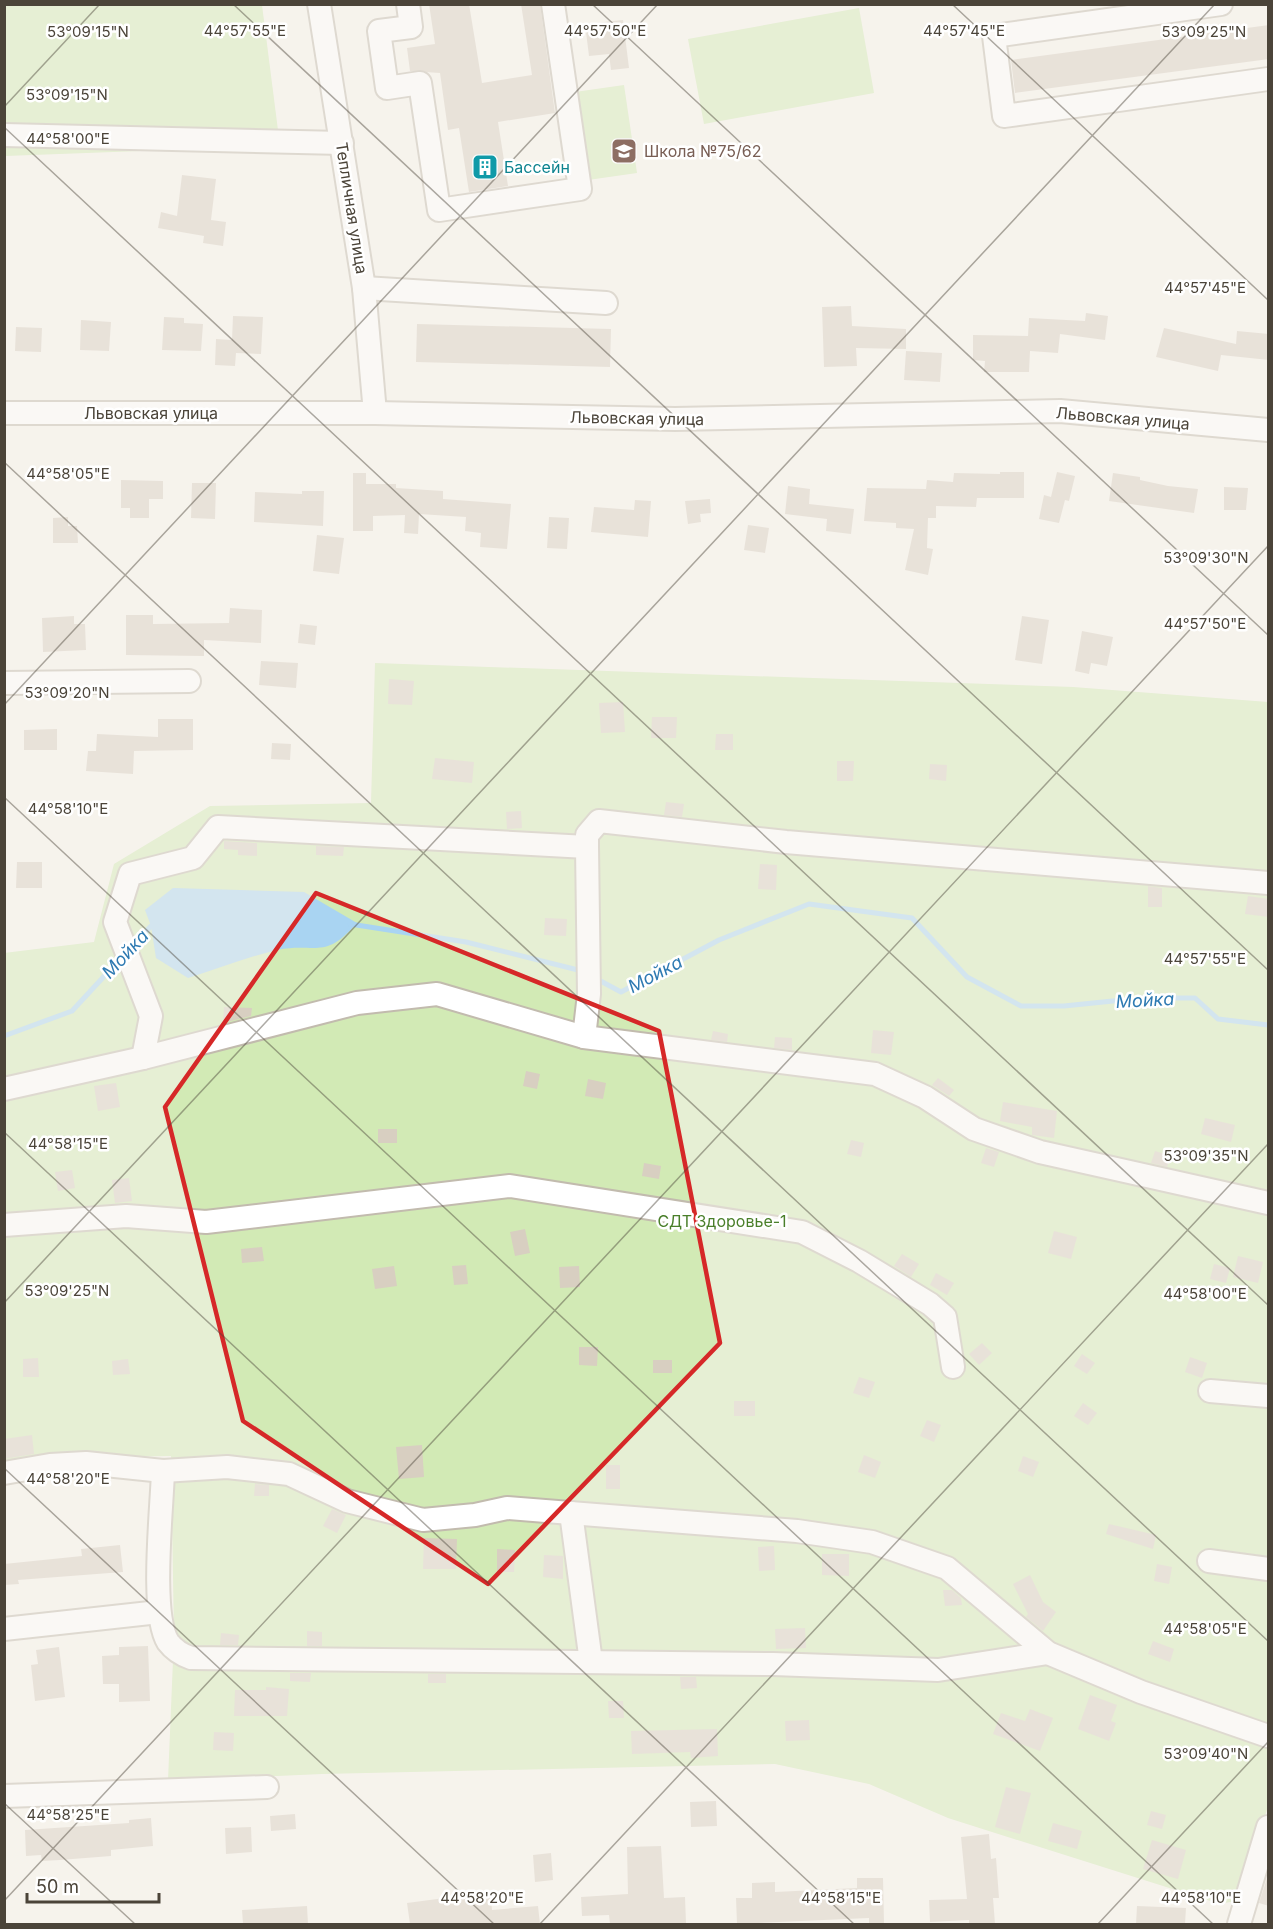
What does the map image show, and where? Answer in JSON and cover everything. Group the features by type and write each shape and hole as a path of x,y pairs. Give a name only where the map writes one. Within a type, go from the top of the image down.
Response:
{"street":[{"name":"Тепличная улица","path":"319,4 364,288 375,413"},
{"path":"408,4 411,27 379,32 387,88 420,83 439,210 580,189 553,4"},
{"path":"1221,4 994,36 1004,116 1269,79"},
{"path":"4,135 342,143"},
{"path":"364,288 606,303"},
{"name":"Львовская улица","path":"4,413 375,413 675,419 1060,411 1269,430"},
{"path":"4,683 189,681"},
{"path":"584,1037 589,994 587,835 599,822 786,842 1269,883"},
{"path":"143,1058 151,1016 115,922 130,874 193,858 218,827 587,847"},
{"path":"4,1089 143,1058 357,1003 437,994 584,1037 875,1074 925,1097 974,1129 1040,1152 1269,1203"},
{"path":"4,1225 126,1216 206,1222 510,1186 802,1232 859,1261 930,1304 945,1317 953,1367"},
{"path":"1210,1391 1269,1396"},
{"path":"4,1473 86,1463 164,1471 227,1467 289,1474 347,1501 423,1520 475,1515 507,1508 797,1531 872,1542 947,1568 1048,1653 1141,1692 1269,1736"},
{"path":"164,1471 159,1612 168,1642 175,1650 191,1658 591,1662 938,1670 1048,1653"},
{"path":"572,1513 591,1662"},
{"path":"1209,1561 1269,1569"},
{"path":"4,1629 159,1612"},
{"path":"4,1796 267,1787"},
{"path":"1239,1924 1269,1827"}],"highlighted area":[{"path":"316,893 659,1031 720,1343 488,1584 243,1421 165,1107"}],"green space":[{"path":"4,5 262,5 280,146 5,156"},
{"path":"859,8 874,93 704,124 688,39"},
{"path":"624,85 637,173 588,180 575,92"},
{"name":"СДТ Здоровье-1","path":"375,663 1073,687 1268,702 1268,1806 1240,1900 1220,1904 948,1818 869,1784 775,1764 322,1774 168,1781 174,1636 171,1456 65,1458 5,1466 4,953 94,942 114,864 210,806 371,803"}],"water":[{"path":"173,888 304,892 357,923 346,935 327,946 277,950 188,978 156,958 151,926 145,910"}],"building":[{"path":"429,4 469,4 482,83 532,75 521,4 540,4 555,113 498,122 508,186 469,192 459,128 448,130 440,73 410,71 407,48 435,44"},
{"path":"623,20 629,68 611,70 609,54 589,56 585,24"},
{"path":"1269,25 1269,59 1015,93 1011,60"},
{"path":"182,175 216,179 211,220 226,222 223,246 203,243 204,236 158,228 161,212 177,216"},
{"path":"851,306 852,326 906,329 906,349 856,348 857,366 824,367 822,307"},
{"path":"1086,313 1108,316 1105,340 1060,334 1058,353 1030,351 1029,372 984,372 985,361 973,360 973,335 1028,336 1029,318 1085,321"},
{"path":"233,316 263,317 261,354 236,353 235,366 215,365 216,339 232,340"},
{"path":"164,317 184,318 184,323 203,324 201,351 162,350"},
{"path":"81,320 111,322 109,351 80,350"},
{"path":"417,324 611,329 610,367 416,362"},
{"path":"16,327 42,328 41,352 15,351"},
{"path":"1164,328 1236,344 1237,331 1269,334 1269,360 1221,355 1218,371 1156,357"},
{"path":"906,351 942,353 940,382 904,380"},
{"path":"1000,472 1024,472 1024,498 977,498 976,507 936,506 936,518 928,518 927,548 933,549 928,575 905,570 914,529 896,528 896,523 864,521 867,488 926,489 927,480 953,482 954,473 1000,474"},
{"path":"1057,472 1075,476 1069,501 1065,500 1059,523 1039,519 1044,495 1051,497"},
{"path":"353,473 366,473 366,484 396,484 396,488 443,491 443,499 511,504 507,549 480,547 481,533 465,531 466,517 419,514 418,534 404,533 405,515 373,516 373,531 353,531"},
{"path":"1113,473 1140,477 1140,480 1168,486 1198,489 1194,513 1109,501"},
{"path":"121,480 163,481 163,499 149,499 149,518 130,518 130,508 121,508"},
{"path":"192,483 216,483 215,519 191,518"},
{"path":"788,486 810,489 809,504 854,509 851,534 826,531 827,519 785,514"},
{"path":"1224,487 1248,488 1246,510 1224,510"},
{"path":"302,491 324,491 323,526 254,522 255,492 302,494"},
{"path":"710,499 711,513 700,514 701,522 688,524 685,501"},
{"path":"635,500 651,501 648,537 591,532 594,507 634,510"},
{"path":"68,517 68,526 77,526 78,543 53,543 53,518"},
{"path":"549,517 569,518 567,549 547,548"},
{"path":"748,525 769,528 765,553 744,550"},
{"path":"317,535 344,538 339,574 313,571"},
{"path":"230,608 262,610 261,643 204,640 204,656 126,655 126,615 153,615 153,624 229,623"},
{"path":"74,616 74,624 85,624 86,650 43,652 42,618"},
{"path":"1022,616 1049,620 1042,664 1015,660"},
{"path":"300,624 317,626 315,645 298,643"},
{"path":"1082,631 1113,637 1107,666 1091,663 1089,674 1075,671"},
{"path":"261,661 298,663 296,688 259,685"},
{"path":"389,679 414,681 412,705 388,704"},
{"path":"623,702 625,732 601,733 599,703"},
{"path":"652,717 677,717 676,738 651,738"},
{"path":"158,719 193,719 193,750 134,751 133,774 86,771 88,751 96,751 97,734 158,737"},
{"path":"57,729 57,750 24,750 24,730"},
{"path":"716,734 733,734 733,750 715,750"},
{"path":"272,743 291,744 290,760 271,759"},
{"path":"435,758 474,762 472,783 432,779"},
{"path":"837,761 854,761 853,781 837,781"},
{"path":"930,764 947,765 946,781 929,779"},
{"path":"666,802 684,804 682,817 664,815"},
{"path":"521,811 522,828 507,829 506,812"},
{"path":"224,841 257,843 257,856 238,855 238,850 224,849"},
{"path":"316,846 344,847 343,856 316,855"},
{"path":"17,862 42,862 42,888 16,888"},
{"path":"760,864 777,865 776,890 758,889"},
{"path":"1148,886 1162,888 1162,907 1148,907"},
{"path":"1248,896 1269,899 1269,917 1245,914"},
{"path":"545,918 567,919 566,936 544,935"},
{"path":"224,1007 252,1008 251,1016 223,1023"},
{"path":"873,1030 894,1032 891,1055 871,1053"},
{"path":"713,1031 728,1034 727,1042 711,1040"},
{"path":"775,1037 792,1038 792,1050 774,1048"},
{"path":"526,1071 540,1074 537,1089 523,1086"},
{"path":"938,1078 954,1090 949,1096 932,1085"},
{"path":"588,1079 606,1083 603,1099 585,1096"},
{"path":"116,1083 120,1107 98,1111 94,1086"},
{"path":"1003,1102 1057,1111 1054,1138 1032,1135 1032,1127 1000,1121"},
{"path":"1205,1118 1235,1125 1231,1142 1201,1134"},
{"path":"378,1129 397,1129 397,1143 378,1143"},
{"path":"851,1140 864,1143 861,1157 847,1154"},
{"path":"986,1148 999,1152 994,1167 981,1163"},
{"path":"1155,1151 1171,1156 1167,1167 1151,1163"},
{"path":"644,1163 661,1166 659,1179 642,1176"},
{"path":"72,1170 75,1188 58,1191 55,1172"},
{"path":"129,1178 132,1201 115,1203 112,1180"},
{"path":"525,1229 530,1253 515,1256 510,1232"},
{"path":"1054,1231 1077,1237 1071,1259 1048,1253"},
{"path":"262,1247 264,1261 242,1263 241,1249"},
{"path":"902,1254 919,1264 911,1277 894,1266"},
{"path":"1238,1256 1263,1262 1258,1283 1233,1277"},
{"path":"1214,1264 1230,1268 1226,1283 1210,1279"},
{"path":"466,1265 468,1284 454,1285 452,1266"},
{"path":"394,1266 397,1286 375,1289 372,1269"},
{"path":"579,1266 580,1287 560,1288 559,1267"},
{"path":"936,1273 954,1283 947,1295 930,1285"},
{"path":"982,1343 992,1353 979,1365 969,1354"},
{"path":"579,1347 598,1347 597,1366 579,1365"},
{"path":"1082,1354 1095,1363 1087,1374 1074,1366"},
{"path":"1190,1357 1207,1363 1202,1378 1185,1372"},
{"path":"38,1358 39,1377 23,1377 23,1359"},
{"path":"128,1359 130,1374 113,1375 112,1361"},
{"path":"653,1360 672,1360 672,1373 653,1373"},
{"path":"859,1377 875,1382 869,1398 853,1393"},
{"path":"734,1401 755,1401 755,1416 734,1416"},
{"path":"1083,1403 1097,1413 1088,1425 1074,1416"},
{"path":"927,1420 941,1425 934,1442 920,1436"},
{"path":"32,1435 34,1454 4,1459 4,1439"},
{"path":"422,1445 424,1477 399,1479 396,1447"},
{"path":"864,1455 881,1462 875,1478 858,1472"},
{"path":"1023,1456 1039,1462 1033,1477 1018,1471"},
{"path":"606,1465 620,1465 620,1489 606,1489"},
{"path":"255,1484 269,1485 269,1496 254,1496"},
{"path":"332,1509 346,1515 337,1533 323,1526"},
{"path":"1109,1524 1156,1535 1153,1549 1106,1534"},
{"path":"424,1538 457,1539 456,1569 423,1569"},
{"path":"120,1545 123,1572 18,1580 19,1584 4,1585 4,1564 82,1556 81,1549"},
{"path":"774,1546 775,1570 759,1571 758,1547"},
{"path":"497,1549 515,1550 514,1572 497,1572"},
{"path":"822,1554 849,1554 849,1576 822,1575"},
{"path":"544,1555 563,1556 563,1579 543,1577"},
{"path":"1157,1564 1172,1567 1169,1584 1154,1581"},
{"path":"1030,1575 1043,1602 1056,1612 1043,1631 1026,1617 1028,1614 1013,1584"},
{"path":"943,1590 952,1590 961,1598 962,1605 945,1606"},
{"path":"805,1628 806,1648 776,1649 775,1629"},
{"path":"307,1631 322,1632 322,1646 307,1646"},
{"path":"221,1633 239,1635 238,1645 220,1645"},
{"path":"1153,1641 1174,1649 1170,1662 1148,1654"},
{"path":"148,1646 150,1701 119,1702 119,1684 103,1684 102,1656 119,1655 119,1647"},
{"path":"59,1647 65,1697 35,1701 31,1665 38,1664 36,1650"},
{"path":"290,1673 311,1673 310,1682 290,1681"},
{"path":"428,1674 446,1674 446,1683 428,1683"},
{"path":"680,1677 696,1677 697,1688 681,1689"},
{"path":"266,1687 289,1689 287,1716 234,1716 235,1690 266,1690"},
{"path":"1090,1695 1117,1705 1111,1721 1116,1723 1109,1741 1078,1729"},
{"path":"608,1701 623,1701 624,1718 609,1718"},
{"path":"1030,1709 1053,1718 1040,1751 993,1734 1001,1713 1025,1721"},
{"path":"809,1720 810,1740 786,1741 785,1721"},
{"path":"717,1729 718,1756 691,1758 690,1752 632,1754 631,1731"},
{"path":"214,1732 234,1733 233,1751 213,1750"},
{"path":"1006,1787 1031,1793 1020,1834 995,1827"},
{"path":"716,1801 717,1826 691,1827 690,1802"},
{"path":"1151,1811 1166,1815 1162,1829 1147,1825"},
{"path":"295,1814 296,1829 271,1831 270,1816"},
{"path":"151,1818 153,1846 111,1850 111,1856 42,1861 41,1855 26,1856 25,1830 129,1823 129,1820"},
{"path":"1053,1823 1082,1831 1077,1849 1048,1841"},
{"path":"251,1827 252,1852 226,1854 225,1828"},
{"path":"989,1834 991,1859 996,1858 999,1898 993,1898 995,1924 969,1924 969,1920 930,1922 929,1900 967,1899 961,1837"},
{"path":"1152,1840 1186,1850 1178,1879 1143,1869"},
{"path":"661,1846 664,1898 685,1897 686,1923 610,1924 609,1915 582,1916 581,1897 628,1894 627,1847"},
{"path":"551,1853 553,1880 535,1882 533,1855"},
{"path":"1269,1872 1269,1906 1259,1903"},
{"path":"857,1878 883,1878 884,1923 869,1923 869,1918 737,1924 736,1898 752,1898 752,1883 775,1882 775,1892 857,1888"},
{"path":"490,1892 492,1910 538,1906 540,1924 410,1924 407,1903"},
{"path":"307,1906 308,1924 243,1924 242,1910"},
{"path":"1137,1906 1186,1908 1185,1924 1136,1924"}],"waterway":[{"name":"Мойка","path":"595,978 621,992 719,940 809,904 912,918 967,977 1021,1006 1064,1006 1142,998 1195,998 1218,1019 1268,1025"},
{"name":"Мойка","path":"350,924 466,942 582,971"},
{"name":"Мойка","path":"132,947 151,926 158,926"},
{"name":"Мойка","path":"4,1036 72,1011 121,958"}],"place":[{"name":"Школа №75/62","path":"624,151"},
{"name":"Бассейн","path":"485,167"}]}
